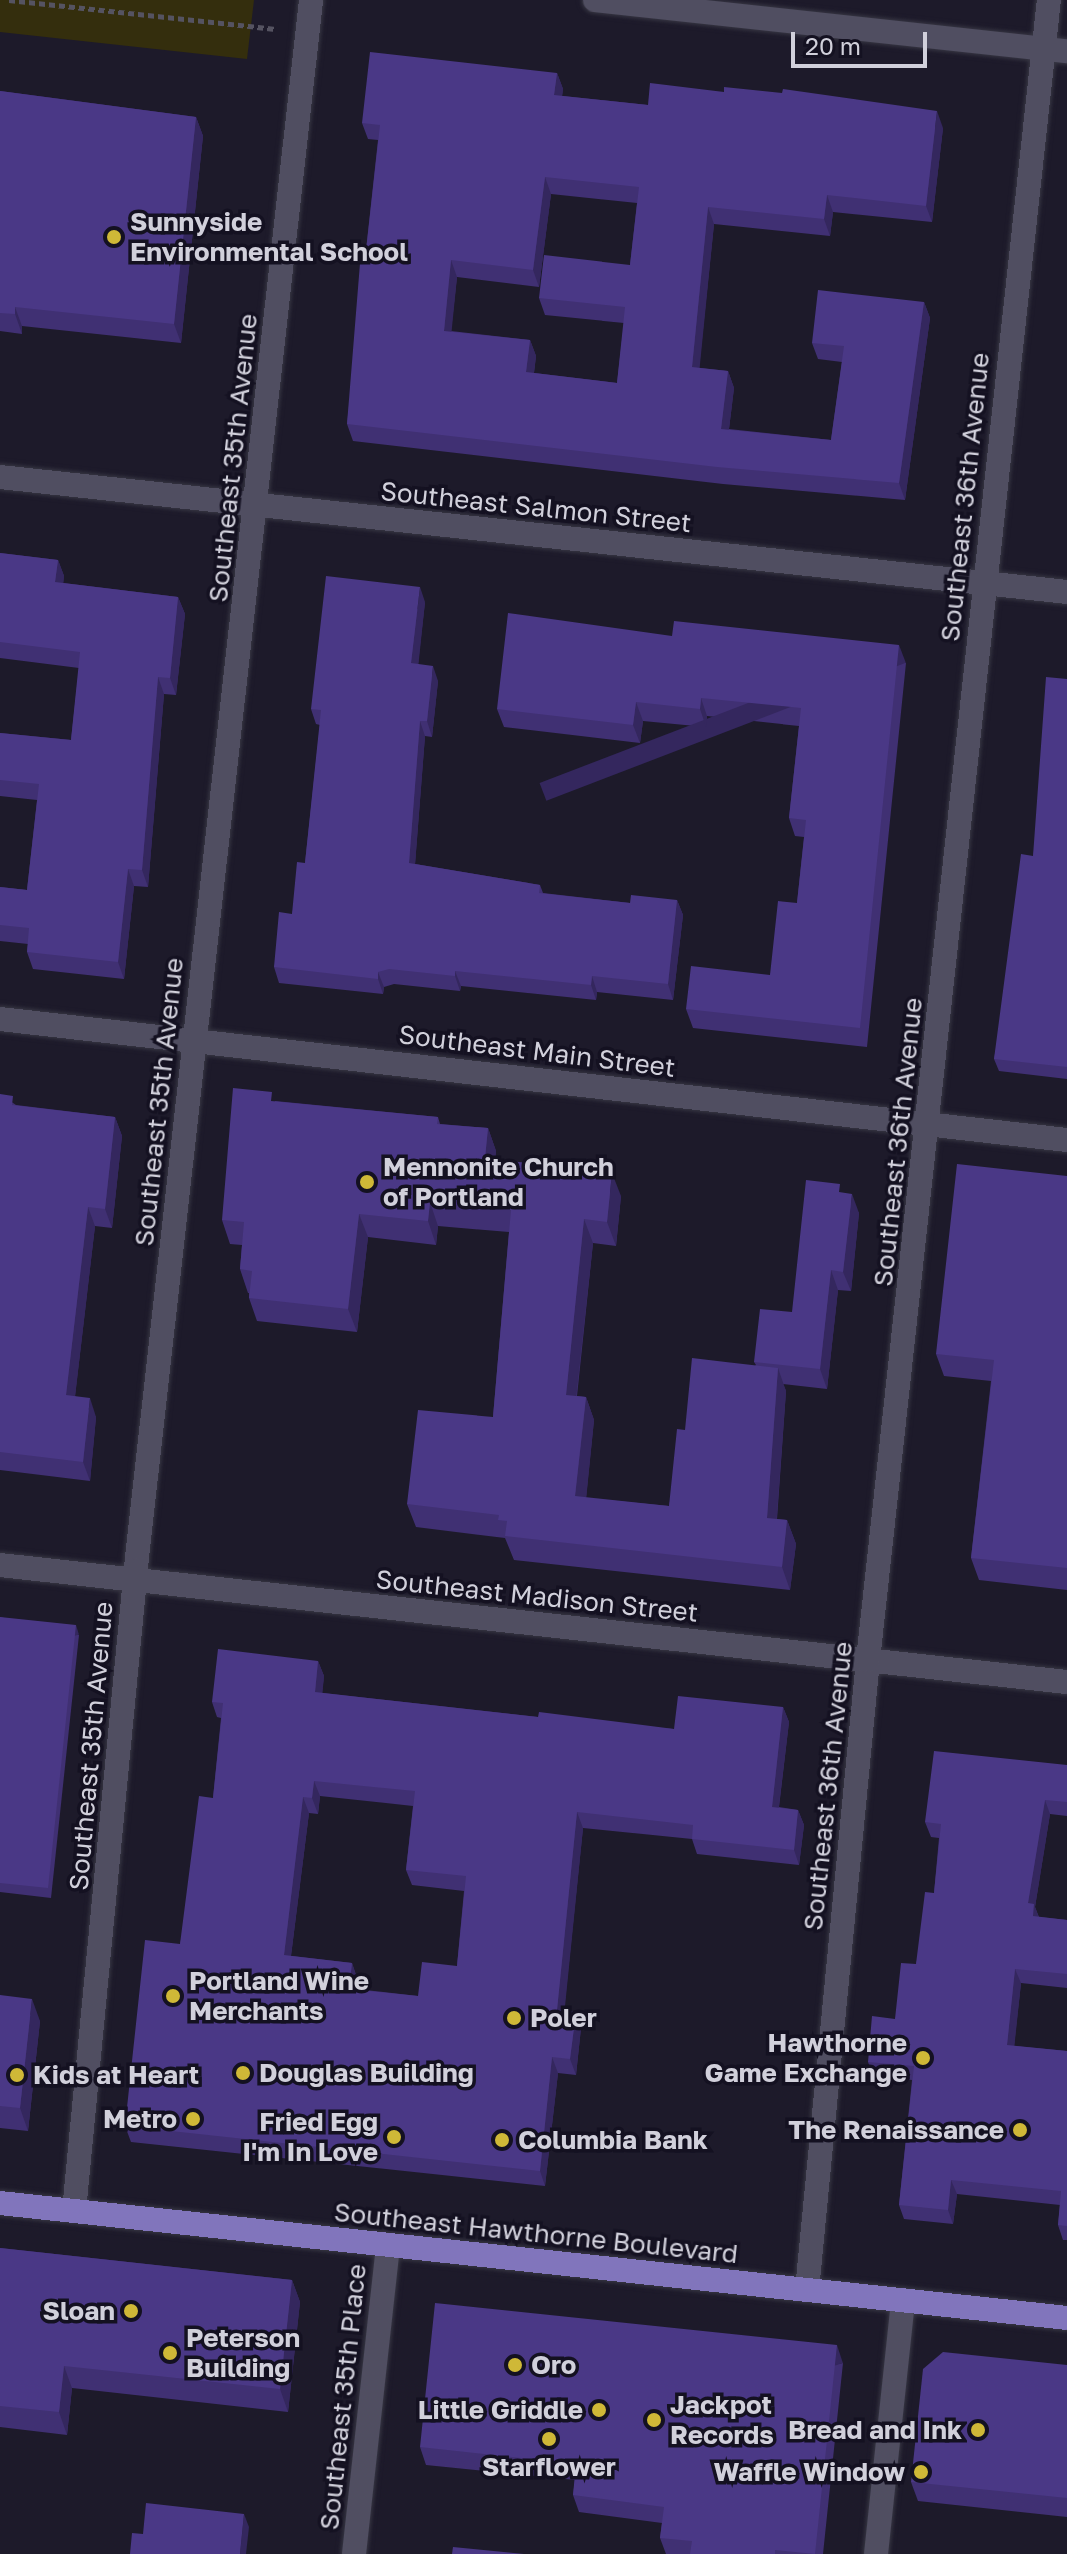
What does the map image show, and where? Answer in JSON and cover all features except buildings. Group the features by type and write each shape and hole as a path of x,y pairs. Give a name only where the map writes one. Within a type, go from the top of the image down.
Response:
{"main road":[{"name":"Southeast Hawthorne Boulevard","path":"0,2203 1067,2318"}],"street":[{"name":"Southeast 35th Avenue","path":"74,2211 135,1580 311,0"},
{"path":"595,0 1055,50"},
{"name":"Southeast 36th Avenue","path":"807,2290 868,1660 983,583 1055,50 1049,0"},
{"name":"Southeast Salmon Street","path":"0,477 1067,592"},
{"name":"Southeast Main Street","path":"0,1019 1067,1140"},
{"name":"Southeast Madison Street","path":"0,1565 1067,1682"},
{"name":"Southeast 35th Place","path":"354,2554 388,2245"},
{"path":"876,2554 903,2300"}],"path":[{"path":"9,0 308,33"}],"shaded area":[{"path":"0,0 254,0 247,59 0,32"}],"place":[{"name":"Sunnyside Environmental School","path":"114,237"},
{"name":"Mennonite Church of Portland","path":"367,1182"},
{"name":"Portland Wine Merchants","path":"173,1996"},
{"name":"Poler","path":"514,2018"},
{"name":"Hawthorne Game Exchange","path":"923,2058"},
{"name":"Douglas Building","path":"243,2073"},
{"name":"Kids at Heart","path":"17,2075"},
{"name":"Metro","path":"193,2119"},
{"name":"The Renaissance","path":"1020,2130"},
{"name":"Fried Egg I'm In Love","path":"394,2137"},
{"name":"Columbia Bank","path":"502,2140"},
{"name":"Sloan","path":"131,2311"},
{"name":"Peterson Building","path":"170,2353"},
{"name":"Oro","path":"515,2365"},
{"name":"Little Griddle","path":"599,2410"},
{"name":"Jackpot Records","path":"654,2420"},
{"name":"Bread and Ink","path":"978,2430"},
{"name":"Starflower","path":"549,2439"},
{"name":"Waffle Window","path":"921,2472"}]}
